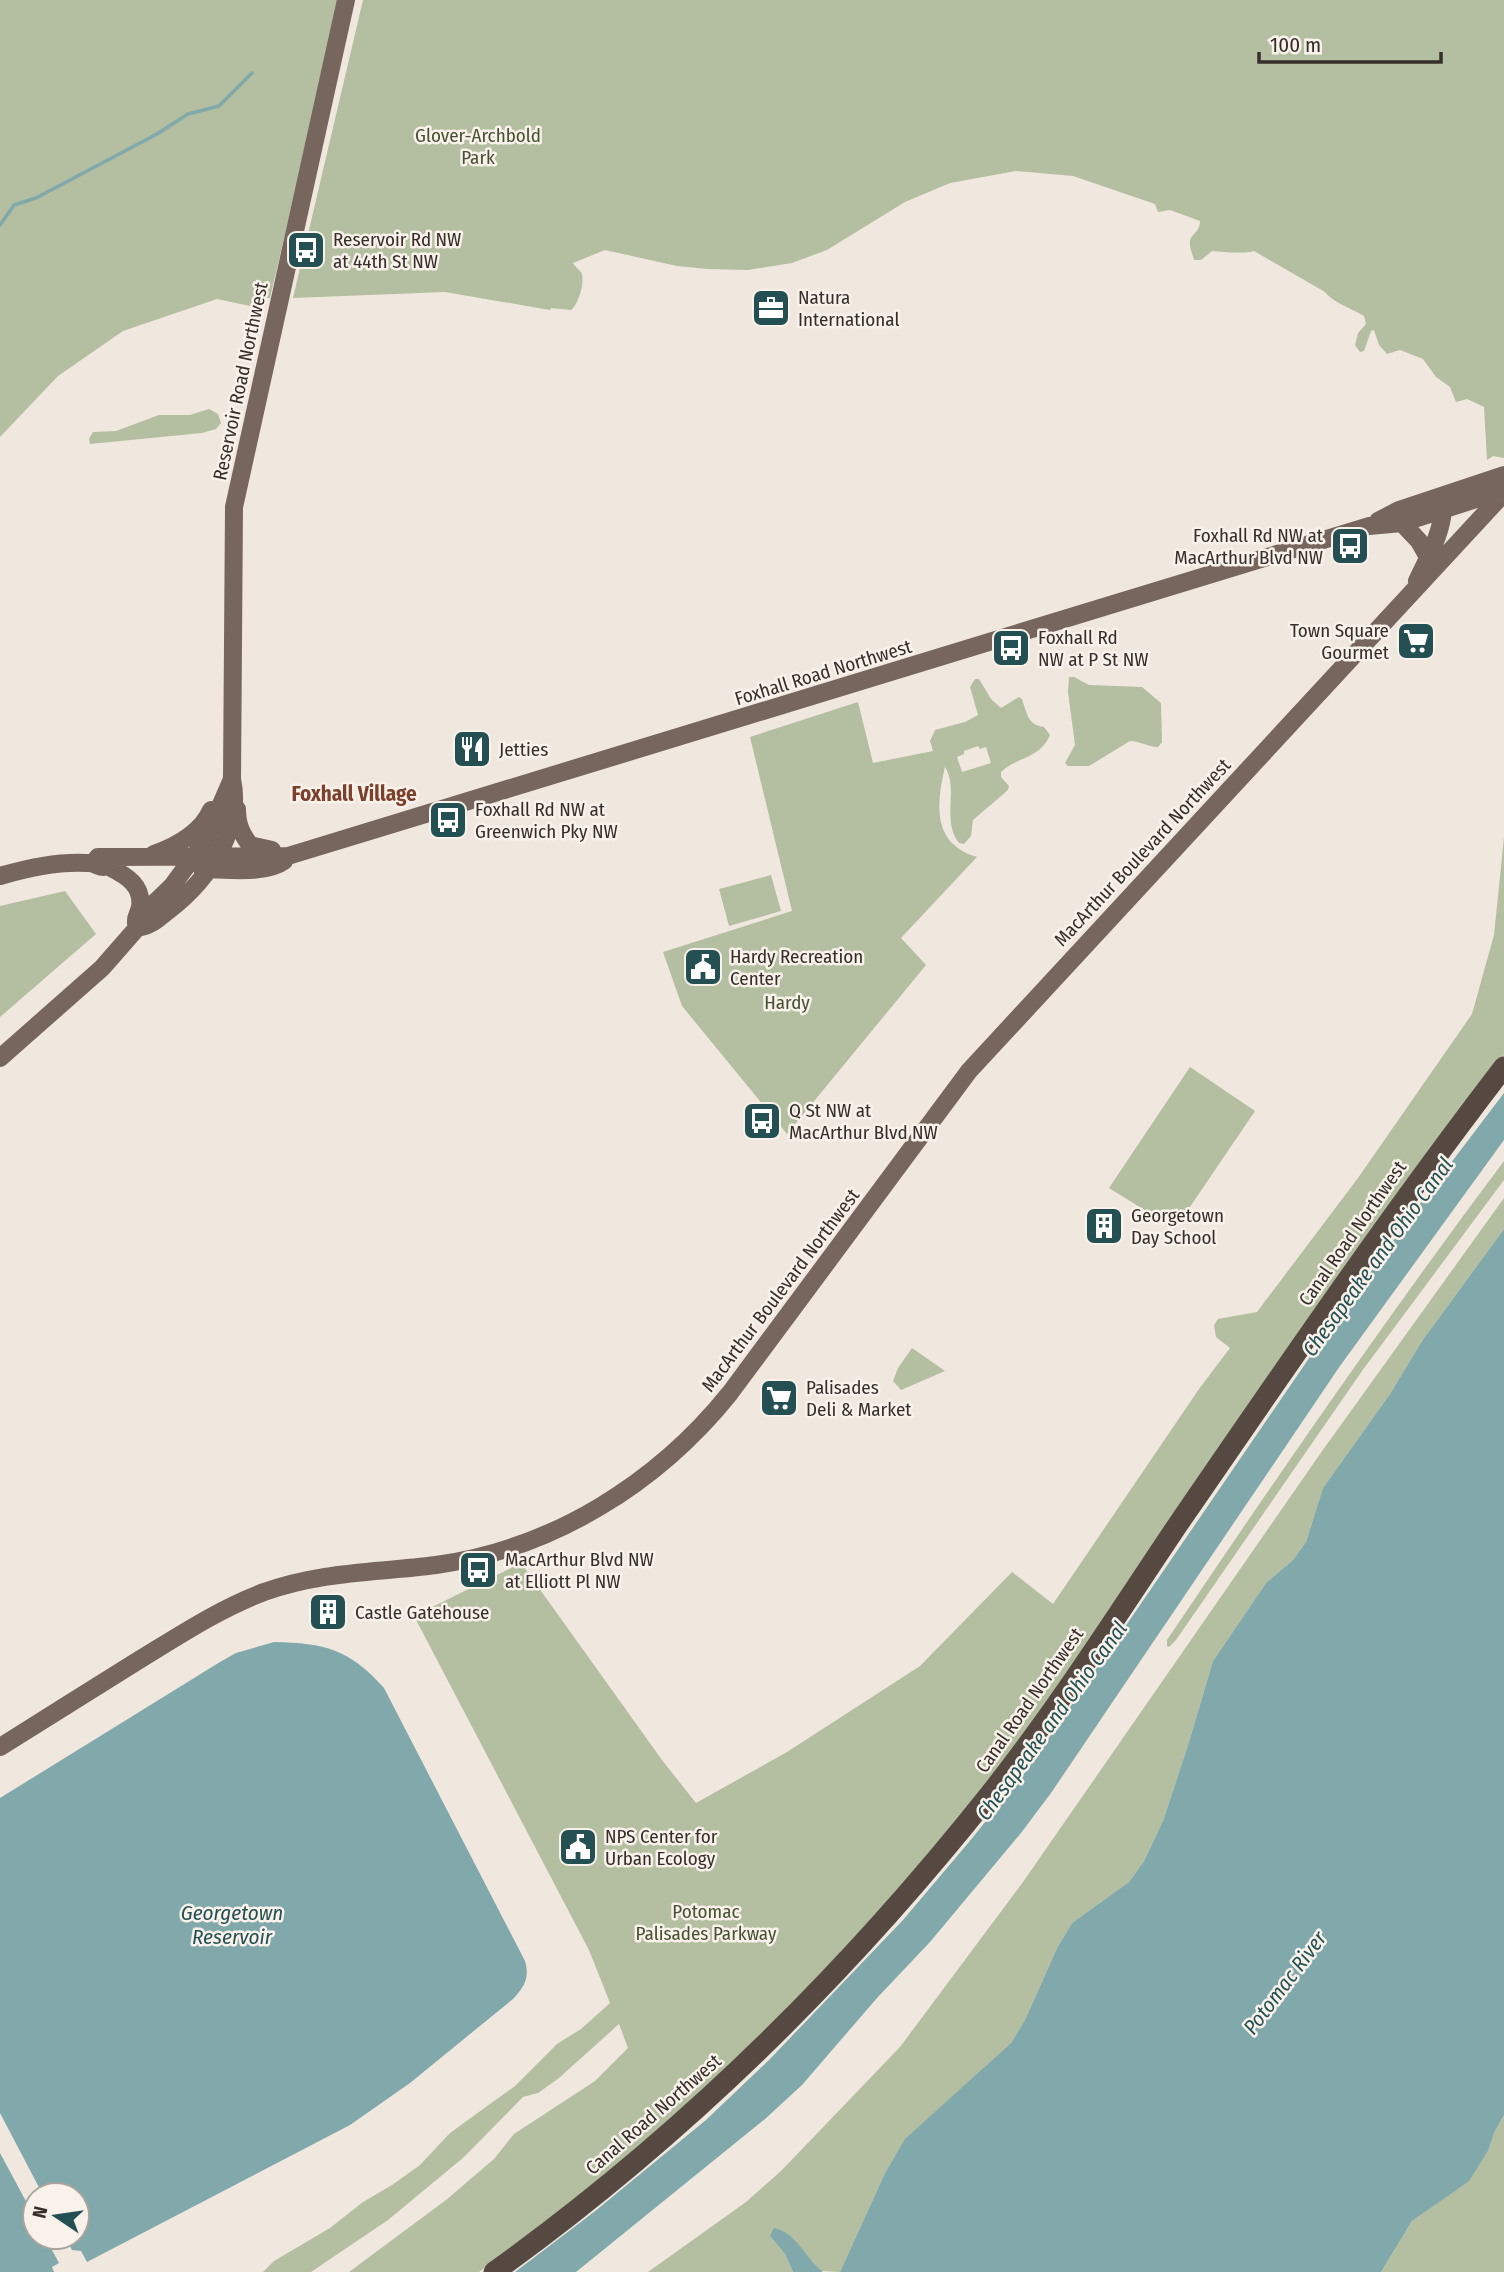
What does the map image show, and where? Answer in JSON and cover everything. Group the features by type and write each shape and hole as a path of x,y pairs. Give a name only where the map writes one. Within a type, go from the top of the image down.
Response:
{"highway":[{"name":"Canal Road Northwest","path":"494,2272 619,2175 702,2105 822,1985 952,1841 1037,1732 1358,1263 1504,1067"}],"main road":[{"name":"Reservoir Road Northwest","path":"136,928 149,926 195,888 214,863 232,813 235,794 232,779 234,507 346,0"},
{"name":"Foxhall Road Northwest","path":"1369,526 1402,523 1504,475"},
{"name":"Foxhall Road Northwest","path":"0,876 31,867 93,863 99,867 111,867 214,863 228,870 271,867 281,864 288,856 1369,526 1399,510 1504,492"},
{"name":"MacArthur Boulevard Northwest","path":"0,1747 204,1621 254,1596 335,1573 436,1565 484,1556 567,1524 603,1505 648,1475 691,1438 730,1393 932,1119 975,1065 1504,492"},
{"name":"MacArthur Boulevard Northwest","path":"1413,590 1428,557 1443,503"},
{"path":"1402,523 1419,541 1428,557"},
{"name":"Reservoir Road Northwest","path":"0,1058 102,968 136,928 141,916 172,886 205,841 232,779"},
{"path":"147,857 186,839 208,816 220,790 232,779 238,787 237,821 244,837 250,845 288,856"},
{"name":"Foxhall Road Northwest","path":"93,863 98,857 147,857 190,863"},
{"path":"111,867 129,878 139,892 140,908 135,918 136,928"}],"green space":[{"path":"0,0 340,0 270,298 262,298 259,308 217,299 123,331 58,376 0,437"},
{"name":"Glover-Archbold Park","path":"363,0 1504,0 1504,458 1493,456 1487,460 1484,407 1467,399 1456,402 1450,387 1436,377 1423,359 1400,350 1387,354 1379,345 1374,330 1371,331 1364,351 1360,352 1355,345 1358,333 1366,324 1364,316 1254,251 1212,251 1201,260 1194,260 1190,242 1200,221 1170,210 1158,212 1155,204 1073,176 1016,171 950,183 905,202 827,250 792,263 748,270 677,266 605,250 573,263 581,272 583,281 579,298 571,310 550,310 445,292 293,298"},
{"path":"209,409 218,414 221,423 216,429 202,433 90,444 89,439 93,432 116,431 159,415 190,415"},
{"path":"1069,677 1089,685 1142,687 1161,703 1162,742 1158,747 1130,741 1089,766 1068,766 1065,763 1075,745 1068,692"},
{"name":"Hardy","path":"975,679 979,679 991,699 1001,708 1019,697 1031,721 1044,727 1050,735 1040,749 1001,772 1001,777 1009,786 1008,790 973,820 971,836 964,844 959,843 951,825 951,785 945,767 939,808 945,833 962,851 977,857 901,938 926,965 787,1134 682,1006 663,952 792,911 750,737 858,702 873,763 933,751 930,741 935,730 965,722 978,715 970,687","holes":["978,746 980,749 986,747 991,763 962,772 957,757"]},
{"name":"Potomac Palisades Parkway","path":"1504,837 1504,1055 1465,1106 1024,1739 925,1861 736,2061 608,2174 479,2272 349,2272 446,2200 494,2159 514,2134 595,2081 628,2048 619,2024 559,2078 538,2093 523,2097 464,2157 388,2220 311,2272 263,2272 274,2261 330,2228 363,2202 420,2165 450,2133 515,2086 557,2044 581,2029 610,2003 589,1950 414,1616 521,1563 662,1760 696,1803 787,1752 920,1666 1012,1572 1053,1604 1199,1389 1230,1348 1216,1337 1214,1325 1218,1319 1257,1312 1358,1178 1472,1014 1494,935"},
{"path":"771,875 781,911 729,926 719,889"},
{"path":"65,891 96,934 0,1017 0,906"},
{"path":"1190,1067 1255,1111 1175,1229 1109,1188"},
{"path":"1504,1161 1504,1180 1362,1371 1176,1640 1167,1646 1167,1640 1291,1458"},
{"path":"1504,1198 1504,1229 1422,1341 1390,1394 1323,1488 1306,1542 1293,1560 1266,1583 1213,1661 1163,1821 1144,1861 1129,1882 1072,1923 1011,2043 905,2140 885,2173 840,2272 820,2271 792,2238 770,2236 785,2254 793,2272 648,2272 746,2202 781,2171 900,2047 1023,1882 1320,1454"},
{"path":"912,1348 945,1371 901,1390 893,1381 898,1368"},
{"path":"1504,2115 1504,2272 1381,2272 1412,2221 1469,2180 1488,2151"}],"water":[{"path":"1504,1093 1504,1140 1340,1366 1051,1793 930,1942 877,1998 802,2085 765,2119 576,2272 515,2272 594,2212 706,2120 769,2060 903,1920 969,1842 1027,1770 1316,1348"},
{"name":"Potomac River","path":"1504,1229 1504,2115 1488,2151 1469,2181 1412,2221 1381,2272 840,2272 885,2173 905,2139 1011,2043 1072,1923 1129,1882 1144,1861 1163,1821 1213,1661 1266,1583 1293,1560 1306,1542 1323,1488 1390,1394 1422,1341"},
{"name":"Georgetown Reservoir","path":"274,1642 322,1647 347,1657 384,1688 525,1961 525,1982 513,1999 410,2083 350,2125 87,2262 81,2251 91,2251 91,2181 36,2181 0,2113 0,1798 236,1653"},
{"path":"0,2153 21,2192 21,2251 53,2251 59,2263 52,2267 54,2272 0,2272"},
{"path":"774,2228 795,2240 823,2272 793,2272 785,2254 770,2236"}],"waterway":[{"path":"0,225 14,205 36,198 157,134 188,114 219,106 252,73"}],"place":[{"name":"Reservoir Rd NW at 44th St NW","path":"306,250"},
{"name":"Natura International","path":"771,308"},
{"name":"Foxhall Rd NW at MacArthur Blvd NW","path":"1350,546"},
{"name":"Town Square Gourmet","path":"1416,641"},
{"name":"Foxhall Rd NW at P St NW","path":"1011,648"},
{"name":"Jetties","path":"472,749"},
{"name":"Foxhall Rd NW at Greenwich Pky NW","path":"448,820"},
{"name":"Hardy Recreation Center","path":"703,967"},
{"name":"Q St NW at MacArthur Blvd NW","path":"762,1121"},
{"name":"Georgetown Day School","path":"1104,1226"},
{"name":"Palisades Deli & Market","path":"779,1398"},
{"name":"MacArthur Blvd NW at Elliott Pl NW","path":"478,1570"},
{"name":"Castle Gatehouse","path":"328,1612"},
{"name":"NPS Center for Urban Ecology","path":"578,1847"}],"district":[{"name":"Foxhall Village","path":"354,794"}],"water label":[{"name":"Chesapeake and Ohio Canal","path":"1378,1257"},
{"name":"Chesapeake and Ohio Canal","path":"1052,1721"}]}
